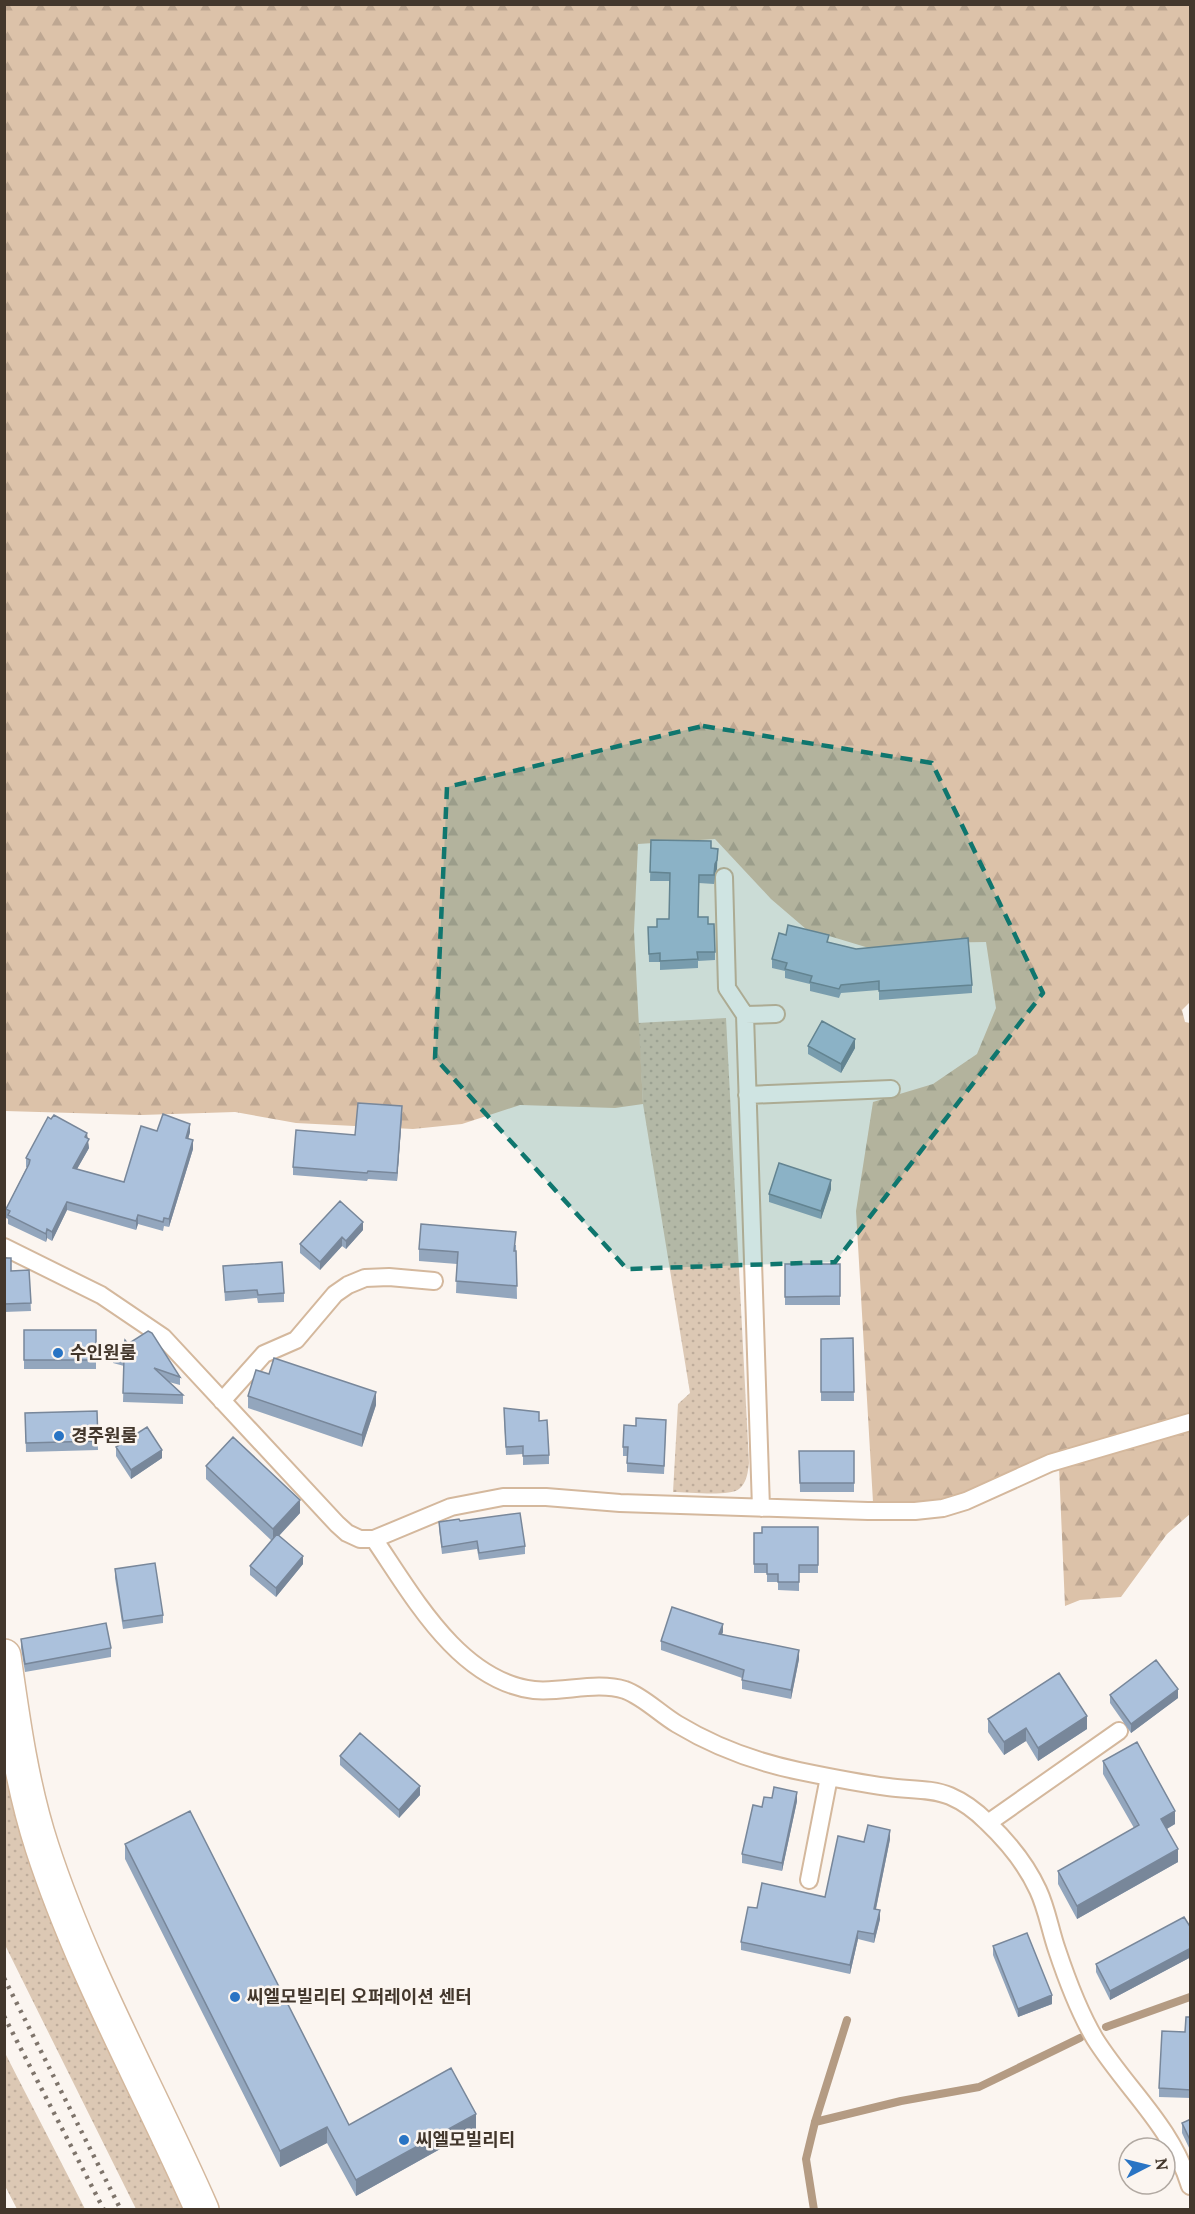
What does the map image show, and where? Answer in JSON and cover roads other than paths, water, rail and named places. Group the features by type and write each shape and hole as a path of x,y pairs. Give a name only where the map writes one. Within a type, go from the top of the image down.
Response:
{"street":[{"path":"4,1656 16,1732 42,1848 114,2026 167,2132 202,2210"}],"lane":[{"path":"724,877 727,988 745,1015 760,1508"},
{"path":"745,1015 777,1014"},
{"path":"747,1095 891,1089"},
{"path":"4,1247 101,1295 163,1337 337,1524 347,1533 360,1539 374,1539 451,1507 503,1497 868,1511 915,1511 943,1508 966,1501 1050,1463 1191,1422"},
{"path":"222,1401 264,1354 296,1340 335,1294 348,1285 365,1278 389,1277 434,1281"},
{"path":"374,1539 433,1622 456,1650 475,1667 494,1679 515,1687 537,1690 597,1688 625,1690 695,1735 734,1753 797,1771 885,1787 935,1792 951,1796 969,1807 988,1823 1024,1867 1038,1890 1081,2011 1096,2039 1177,2150 1191,2186"},
{"path":"988,1823 1119,1731"},
{"path":"808,1880 829,1776"}],"waterway":[{"path":"1106,2027 1190,1997"},
{"path":"814,2210 806,2159 815,2122 847,2020"},
{"path":"815,2122 901,2101 979,2087 1080,2038"}],"railway":[{"path":"4,1978 121,2210"},
{"path":"4,2016 104,2210"}],"place":[{"name":"수인원룸","path":"58,1353"},
{"name":"경주원룸","path":"59,1436"},
{"name":"씨엘모빌리티 오퍼레이션 센터","path":"235,1997"},
{"name":"씨엘모빌리티","path":"404,2140"}]}
